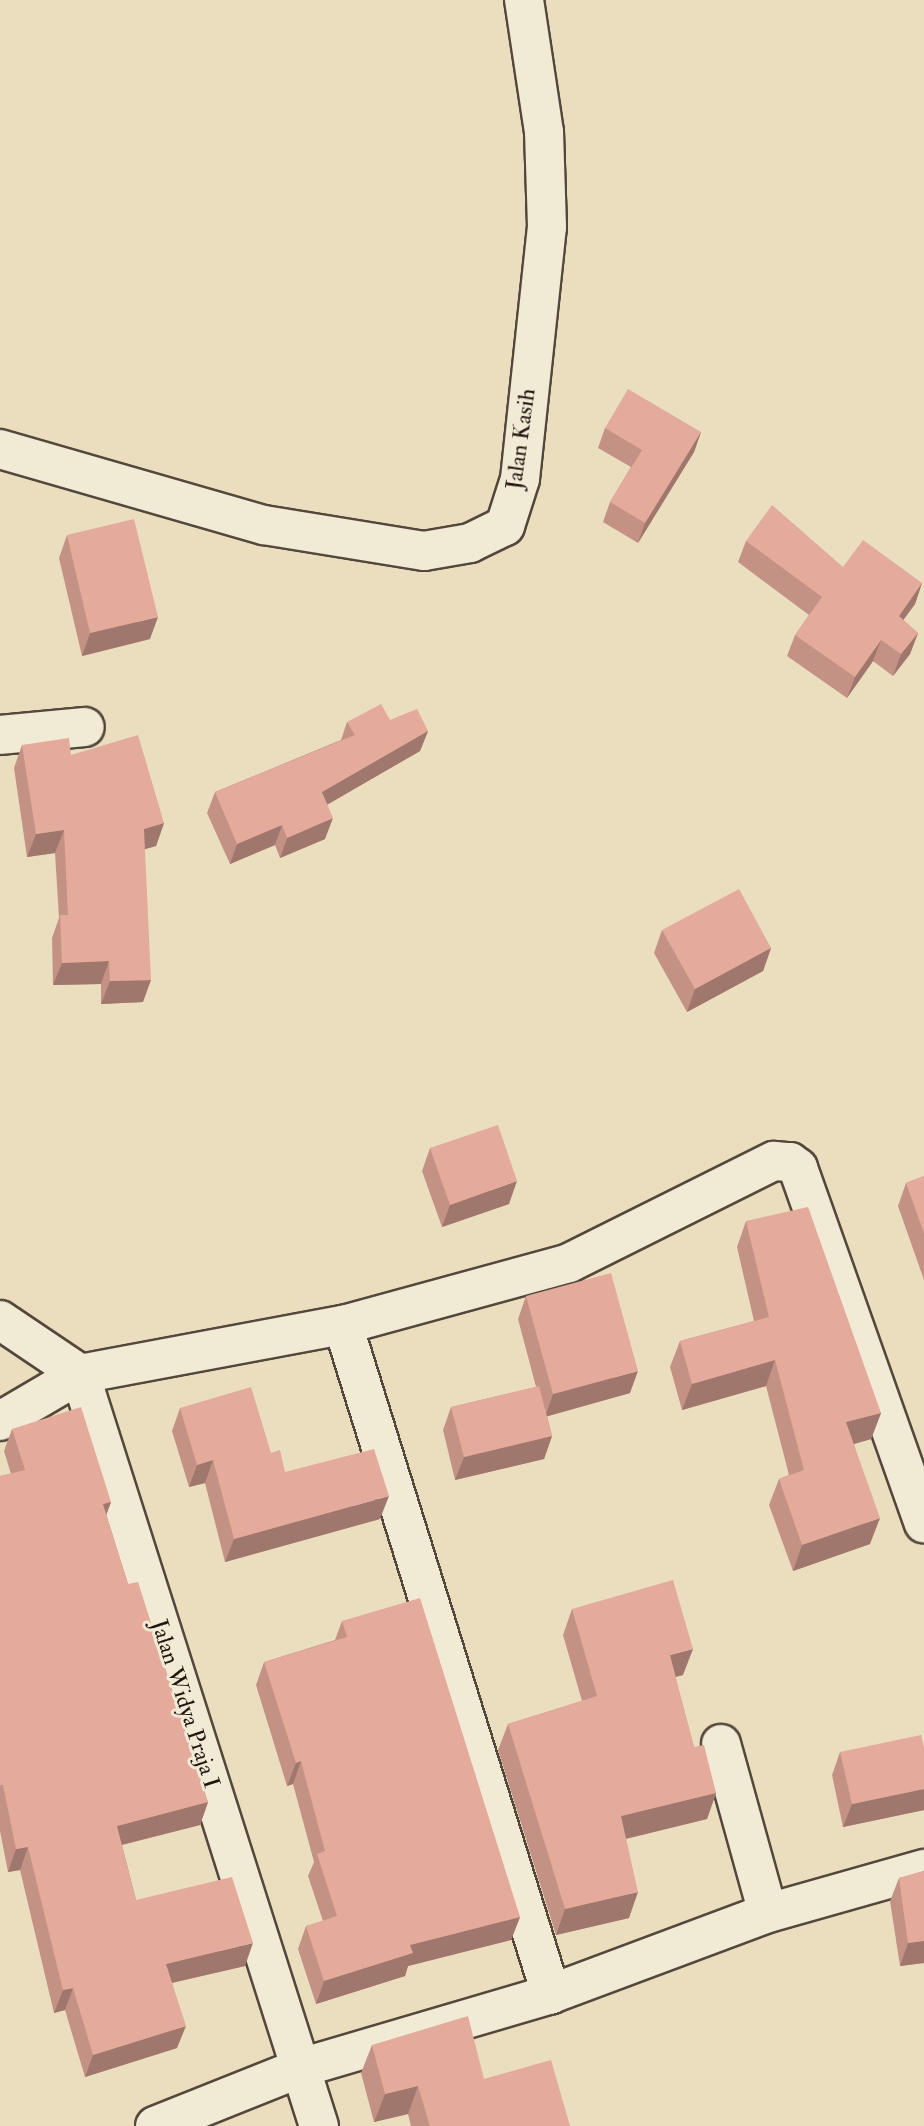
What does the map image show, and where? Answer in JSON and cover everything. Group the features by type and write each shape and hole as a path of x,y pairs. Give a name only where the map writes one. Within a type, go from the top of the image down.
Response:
{"street":[{"name":"Jalan Kasih","path":"0,449 264,525 424,551 470,543 505,526 520,479 547,227 544,132 524,0"},
{"path":"0,735 85,727"},
{"path":"0,1421 80,1374 343,1325 569,1263 774,1161 790,1162 798,1168 924,1523"},
{"path":"0,1320 80,1374"},
{"path":"343,1325 551,1994"},
{"name":"Jalan Widya Praja I","path":"80,1374 320,2126"},
{"path":"721,1744 768,1913"},
{"path":"155,2126 300,2068 551,1994 768,1913 924,1869"}],"building":[{"path":"628,389 701,432 645,523 610,502 642,450 605,428"},
{"path":"772,505 843,567 863,540 922,583 899,616 918,633 901,654 881,640 855,677 795,635 822,597 746,541"},
{"path":"134,519 158,617 90,633 67,535"},
{"path":"381,704 390,720 417,709 428,731 322,792 333,818 287,838 282,825 237,844 215,792 355,735 347,722"},
{"path":"138,735 164,823 144,829 151,980 110,981 109,961 62,963 60,915 68,915 64,830 36,834 22,745 69,738 71,755"},
{"path":"739,889 771,948 695,989 662,930"},
{"path":"498,1125 517,1181 450,1205 430,1148"},
{"path":"924,1176 924,1233 906,1183"},
{"path":"808,1207 881,1413 846,1422 880,1518 802,1545 779,1479 804,1470 775,1360 692,1384 680,1341 769,1317 746,1221"},
{"path":"611,1273 638,1371 553,1394 526,1296"},
{"path":"539,1386 552,1436 464,1457 451,1407"},
{"path":"251,1387 271,1453 280,1450 285,1472 374,1449 389,1496 234,1539 213,1460 197,1465 180,1408"},
{"path":"81,1407 111,1502 103,1504 128,1584 138,1582 208,1802 117,1826 136,1900 232,1877 253,1943 166,1964 186,2026 93,2055 73,1988 63,1990 28,1847 16,1849 3,1785 0,1785 0,1476 25,1470 12,1429"},
{"path":"673,1580 693,1649 670,1655 694,1747 704,1745 716,1793 621,1816 638,1892 565,1909 508,1724 597,1696 572,1609"},
{"path":"420,1598 520,1917 410,1945 413,1953 324,1981 306,1926 337,1916 317,1854 325,1851 301,1761 296,1763 264,1662 347,1637 342,1621"},
{"path":"921,1735 924,1748 924,1789 852,1804 840,1752"},
{"path":"924,1871 924,1941 908,1943 899,1878"},
{"path":"468,2016 484,2079 551,2060 570,2126 430,2126 418,2086 385,2094 372,2045"}]}
